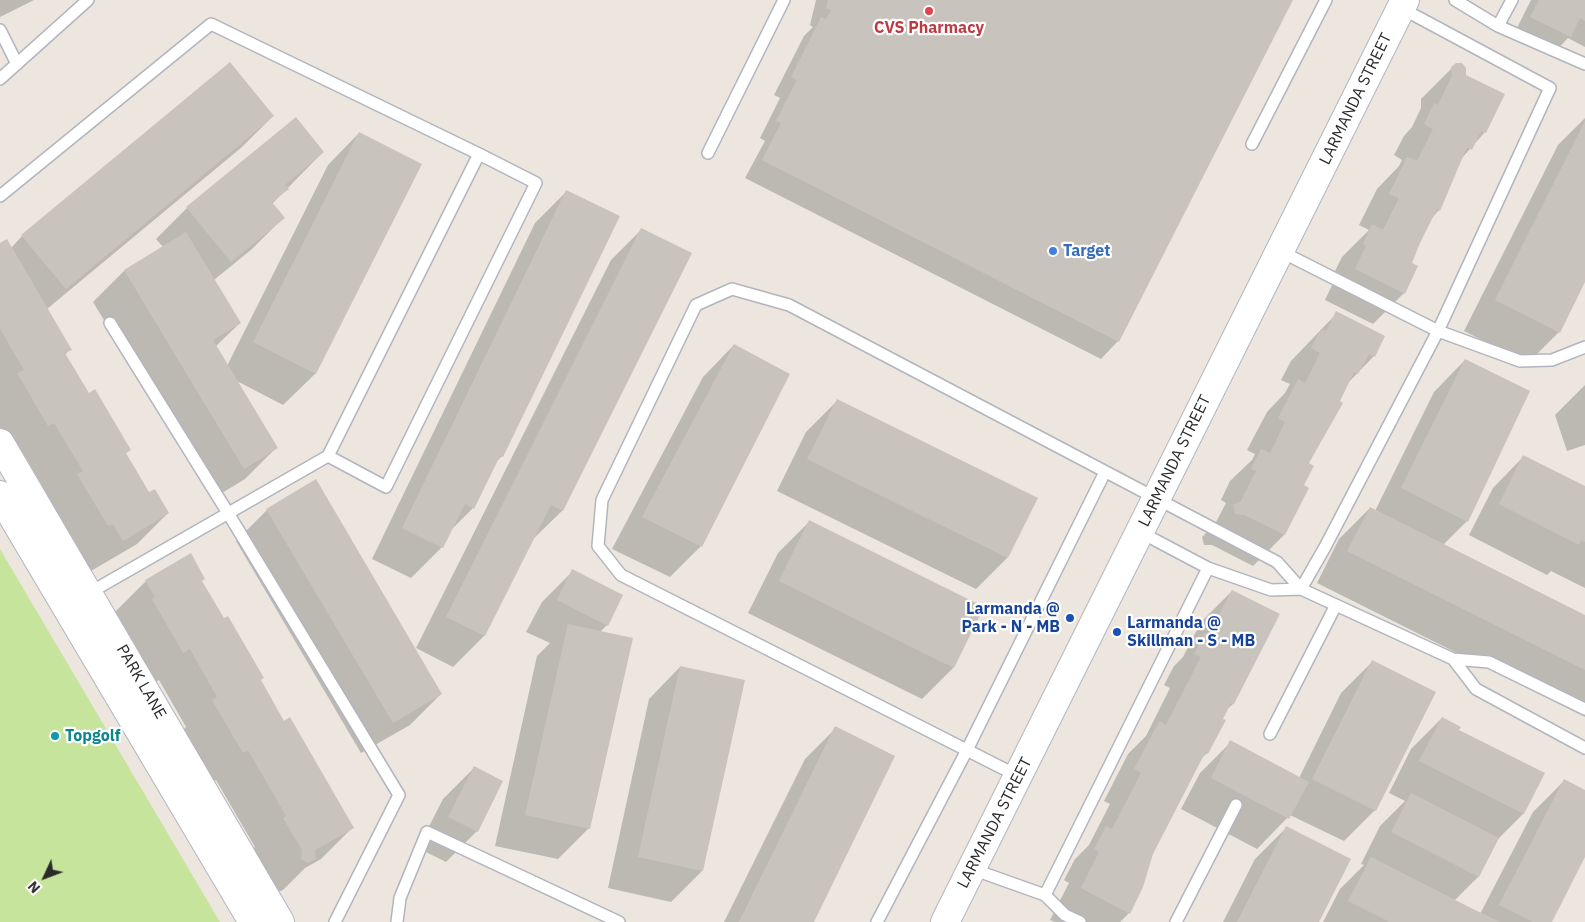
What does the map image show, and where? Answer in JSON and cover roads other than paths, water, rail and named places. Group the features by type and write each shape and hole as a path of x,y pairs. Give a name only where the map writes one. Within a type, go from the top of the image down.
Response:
{"main road":[{"name":"LARMANDA STREET","path":"950,918 972,868 1403,4"},
{"name":"PARK LANE","path":"0,443 280,922"},
{"name":"PARK LANE","path":"0,495 253,922"}],"lane":[{"path":"0,79 88,0"},
{"path":"708,152 784,0"},
{"path":"1252,144 1326,0"},
{"path":"1456,0 1498,26 1585,64"},
{"path":"1498,26 1512,0"},
{"path":"1302,589 1438,331 1550,88 1403,4"},
{"path":"0,196 211,24 536,183 386,487 328,456"},
{"path":"2,37 17,64"},
{"path":"89,593 328,456 479,154"},
{"path":"1280,251 1438,331 1520,361 1552,360 1585,346"},
{"path":"1018,776 621,575 598,546 602,500 696,305 732,289 789,305 1276,562 1302,589 1453,659 1488,662 1585,709"},
{"path":"110,323 399,795 335,922"},
{"path":"877,922 967,750 1105,472"},
{"path":"1140,532 1208,568 1271,590 1302,589"},
{"path":"1045,895 1208,568"},
{"path":"1270,734 1336,605"},
{"path":"1453,659 1476,689 1585,748"},
{"path":"1176,922 1236,805"},
{"path":"397,922 400,898 428,832 619,922"},
{"path":"972,868 1045,895 1064,915 1080,922"}],"place":[{"name":"CVS Pharmacy","path":"929,11"},
{"name":"Target","path":"1053,251"},
{"name":"Larmanda @ Park - N - MB","path":"1070,618"},
{"name":"Larmanda @ Skillman - S - MB","path":"1117,632"},
{"name":"Topgolf","path":"55,736"}]}
